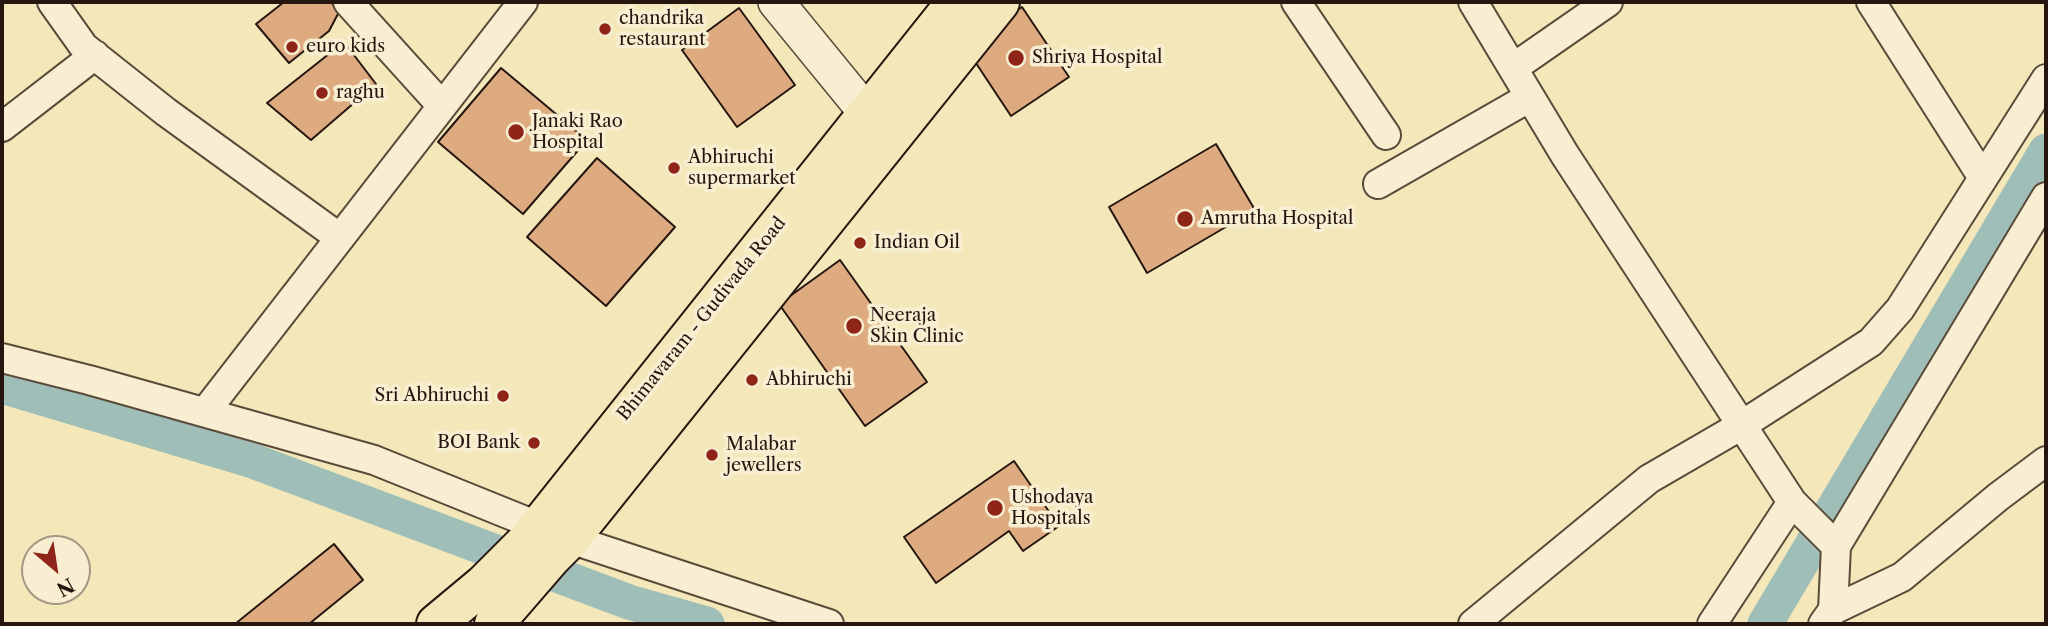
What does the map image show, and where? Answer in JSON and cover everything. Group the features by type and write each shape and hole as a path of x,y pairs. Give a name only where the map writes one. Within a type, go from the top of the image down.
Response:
{"main road":[{"name":"Bhimavaram - Gudivada Road","path":"877,127 956,2"},
{"name":"Bhimavaram - Gudivada Road","path":"436,624 502,589 546,541 877,127 1000,2"},
{"name":"Bhimavaram - Gudivada Road","path":"494,624 502,589"}],"street":[{"path":"52,2 84,47 166,112 340,238"},
{"path":"348,2 442,106"},
{"path":"205,412 523,2"},
{"path":"776,2 877,127"},
{"path":"1296,2 1386,135"},
{"path":"1473,2 1565,155 1792,502 1836,547"},
{"path":"1513,68 1608,2"},
{"path":"1871,2 1983,178"},
{"path":"2,127 95,55"},
{"path":"1473,624 1649,479 1742,425 1871,342 1900,309 2046,79"},
{"path":"1378,184 1530,97"},
{"path":"1828,617 1836,547 2046,197"},
{"path":"2,358 374,460 546,541 829,624"},
{"path":"1828,617 1902,577 2046,461"},
{"path":"1712,624 1792,502"}],"building":[{"name":"euro kids","path":"284,2 331,2 339,12 329,31 289,63 256,24"},
{"path":"1022,7 1069,77 1011,116 964,45"},
{"path":"739,8 795,85 737,127 682,50"},
{"name":"raghu","path":"344,42 376,84 311,140 267,103"},
{"path":"501,68 587,140 523,214 438,142"},
{"path":"1216,144 1255,210 1147,273 1109,207"},
{"path":"597,158 675,227 606,306 527,237"},
{"path":"840,260 927,382 865,426 779,304"},
{"path":"1014,461 1059,526 1023,551 1009,531 936,583 904,537"},
{"path":"334,544 363,580 309,624 235,624"}],"waterway":[{"path":"1765,624 2046,151"},
{"path":"2,386 253,461 629,602 707,624"}],"place":[{"name":"chandrika restaurant","path":"605,29"},
{"name":"euro kids","path":"292,47"},
{"name":"Shriya Hospital","path":"1016,58"},
{"name":"raghu","path":"322,93"},
{"name":"Janaki Rao Hospital","path":"516,132"},
{"name":"Abhiruchi supermarket","path":"674,168"},
{"name":"Amrutha Hospital","path":"1185,219"},
{"name":"Indian Oil","path":"860,243"},
{"name":"Neeraja Skin Clinic","path":"854,326"},
{"name":"Abhiruchi","path":"752,380"},
{"name":"Sri Abhiruchi","path":"503,396"},
{"name":"BOI Bank","path":"534,443"},
{"name":"Malabar jewellers","path":"712,455"},
{"name":"Ushodaya Hospitals","path":"995,508"}]}
